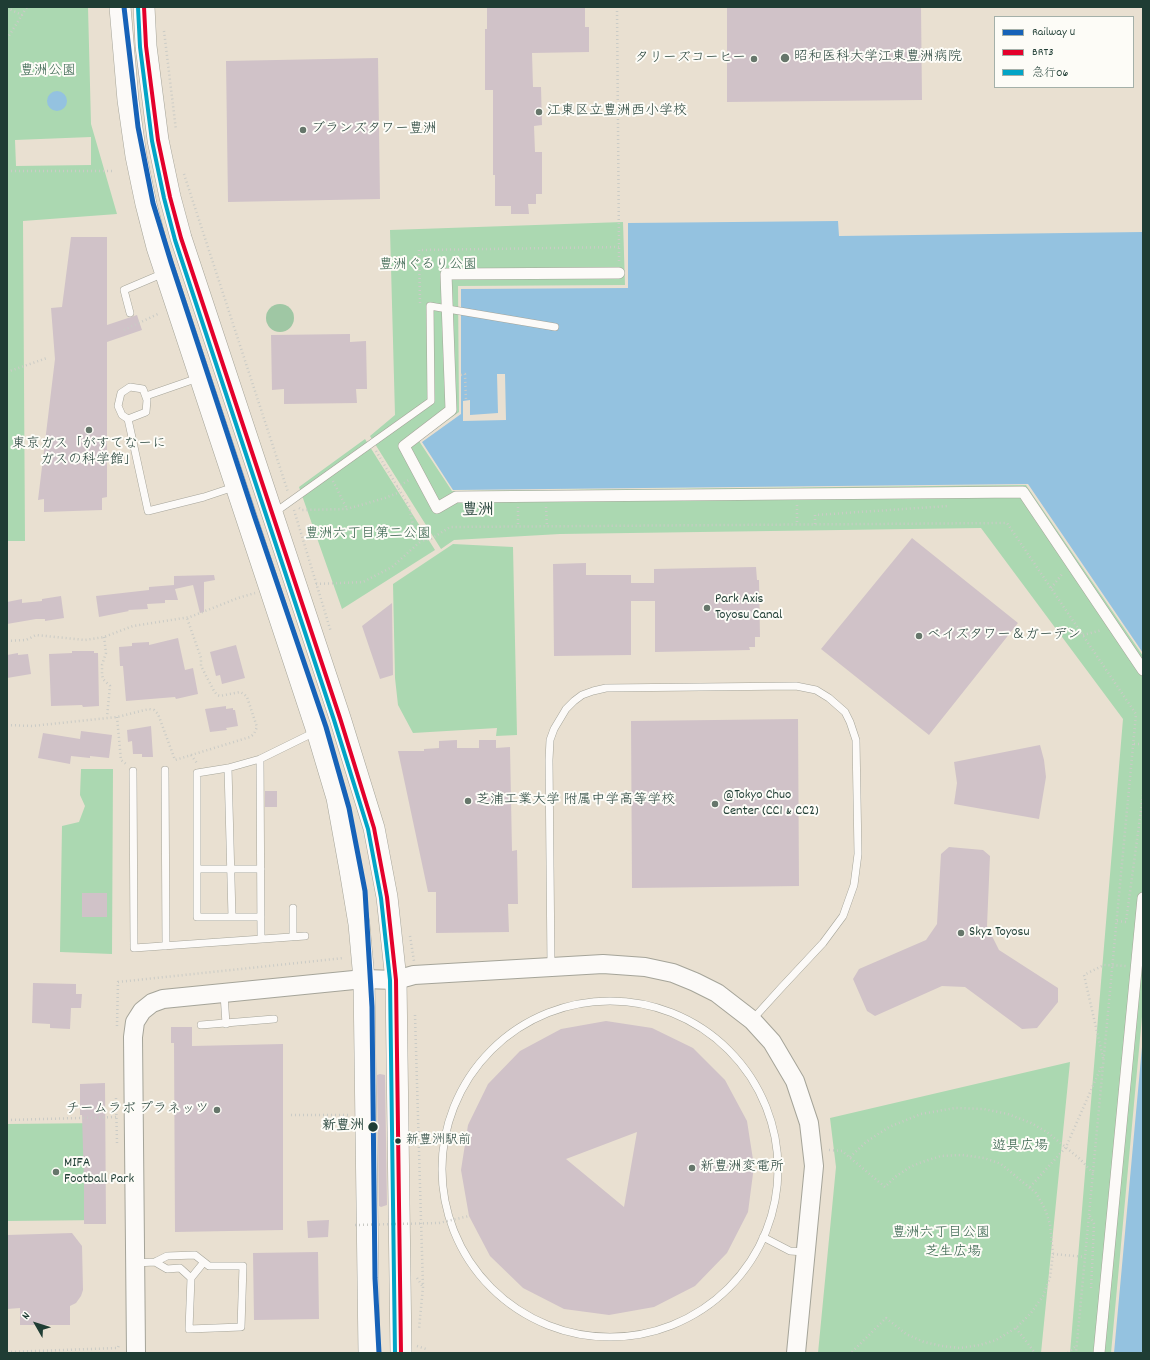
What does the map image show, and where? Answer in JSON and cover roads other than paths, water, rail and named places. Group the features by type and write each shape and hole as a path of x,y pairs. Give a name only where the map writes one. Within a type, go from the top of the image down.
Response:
{"main road":[{"path":"120,7 128,100 136,156 157,247 318,731 337,798 359,924 364,979 369,1353"},
{"path":"144,7 146,46 158,140 170,197 181,238 340,718 374,828 387,897 396,980 401,1353"}],"street":[{"path":"619,273 446,274 451,410 404,446 437,508 456,497 1023,492 1143,670"},
{"path":"1099,1353 1143,898"},
{"path":"136,1353 133,1037 136,1022 142,1011 152,1003 163,1000 364,979 396,980 414,975 604,964 645,966 673,973 696,982 717,993 752,1020 772,1042 795,1081 809,1123 814,1166 796,1353"}],"lane":[{"path":"130,313 124,290 165,273"},
{"path":"272,514 431,401 430,306 555,327"},
{"path":"146,396 200,377"},
{"path":"128,419 146,412 147,400 143,389 130,387 121,393 118,406 122,415 128,419 148,511 204,497 236,486"},
{"path":"551,966 550,740 554,729 566,709 582,695 606,688 796,686 816,690 829,698 845,712 856,740 858,854 854,885 843,916 823,943 752,1020"},
{"path":"261,917 197,917 196,774 228,768 260,759 318,731"},
{"path":"260,759 261,939"},
{"path":"228,768 232,918"},
{"path":"165,770 166,946"},
{"path":"133,771 134,948 305,936"},
{"path":"197,869 261,869"},
{"path":"293,908 293,937"},
{"path":"224,994 226,1024"},
{"path":"618,1001 652,1006 680,1016 696,1024 713,1036 734,1055 756,1084 767,1108 774,1135 778,1170 773,1207 762,1237 747,1265 728,1287 702,1308 672,1324 642,1333 597,1336 571,1332 542,1323 514,1307 490,1287 464,1253 453,1228 446,1204 442,1169 446,1134 457,1100 471,1075 491,1050 521,1027 547,1013 582,1003 618,1001"},
{"path":"201,1025 274,1019"},
{"path":"762,1237 790,1251 806,1252"},
{"path":"135,1263 156,1262 167,1256 195,1255 204,1262 209,1266 243,1266 241,1327 189,1329 191,1278 204,1262"},
{"path":"156,1262 167,1269 180,1268 191,1278"}],"water":[{"path":"57,91 64,94 67,101 64,108 57,111 50,108 47,101 50,94"},
{"path":"838,221 839,236 1143,232 1143,653 1028,484 453,490 422,442 461,414 461,289 628,288 628,223"},
{"path":"1143,1036 1143,1353 1114,1353"}],"tram line":[{"path":"125,13 126,7"}],"rail line":[{"name":"U","path":"124,7 138,127 153,203 254,515 326,727 349,808 365,891 372,1007 375,1278 379,1353"}],"place":[{"name":"昭和医科大学江東豊洲病院","path":"785,58"},
{"name":"タリーズコーヒー","path":"754,59"},
{"name":"江東区立豊洲西小学校","path":"539,112"},
{"name":"ブランズタワー豊洲","path":"303,130"},
{"name":"東京ガス「がすてなーに ガスの科学館」","path":"89,430"},
{"name":"Park Axis Toyosu Canal","path":"707,608"},
{"name":"ベイズタワー＆ガーデン","path":"919,636"},
{"name":"芝浦工業大学 附属中学高等学校","path":"468,801"},
{"name":"@Tokyo Chuo Center (CC1 & CC2)","path":"715,804"},
{"name":"Skyz Toyosu","path":"961,933"},
{"name":"チームラボ プラネッツ","path":"217,1110"},
{"name":"新豊洲","path":"373,1127"},
{"name":"新豊洲駅前","path":"398,1141"},
{"name":"新豊洲変電所","path":"692,1168"},
{"name":"MIFA Football Park","path":"56,1172"}],"district":[{"name":"豊洲","path":"478,512"}],"park label":[{"name":"豊洲公園","path":"48,72"},
{"name":"豊洲ぐるり公園","path":"428,266"},
{"name":"豊洲六丁目第二公園","path":"368,535"},
{"name":"遊具広場","path":"1020,1147"},
{"name":"豊洲六丁目公園","path":"941,1234"},
{"name":"芝生広場","path":"953,1253"}]}
